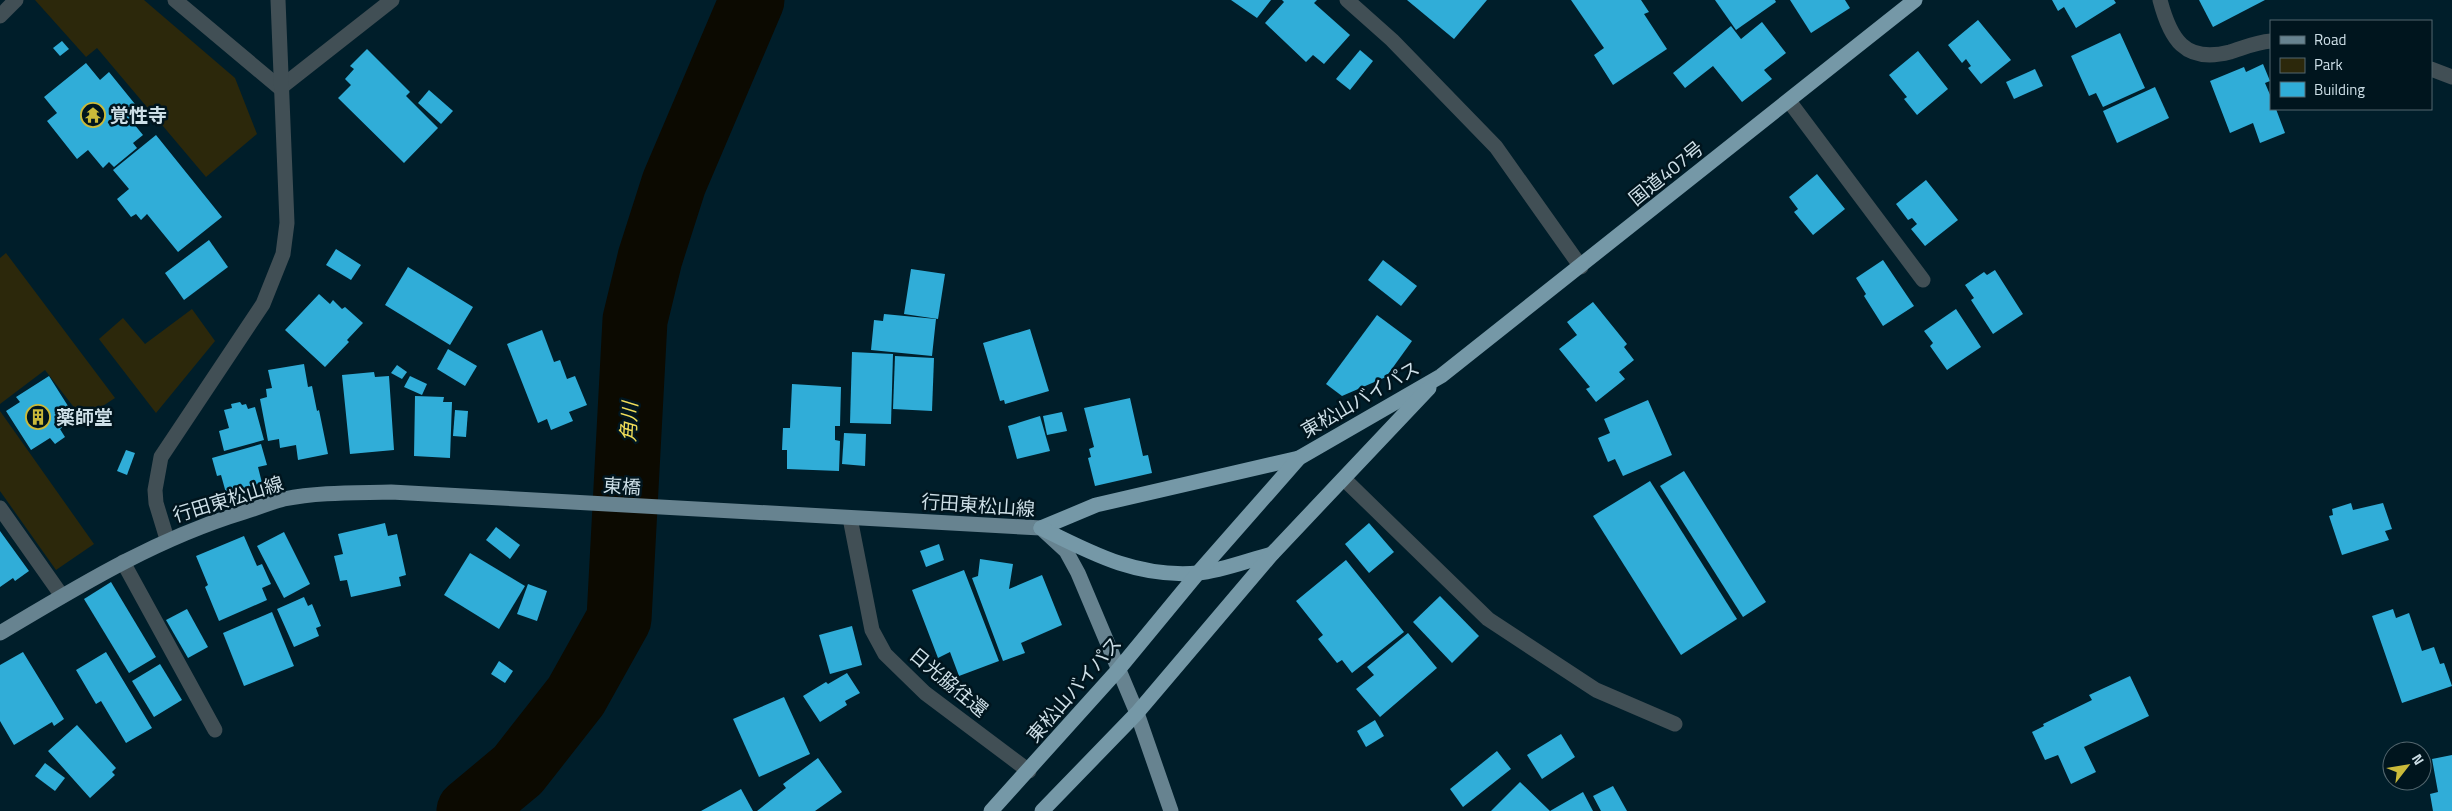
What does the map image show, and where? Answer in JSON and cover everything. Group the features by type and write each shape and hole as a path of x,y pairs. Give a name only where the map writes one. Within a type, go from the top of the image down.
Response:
{"highway":[{"name":"国道407号","path":"1440,376 1581,267 1915,0"},
{"name":"東松山バイパス","path":"991,811 1118,670 1198,573 1299,458 1440,376"},
{"name":"東松山バイパス","path":"1042,811 1137,713 1272,554 1440,376"},
{"path":"1041,528 1096,505 1299,458"},
{"path":"1041,528 1105,560 1142,571 1198,573 1272,554"}],"main road":[{"name":"行田東松山線","path":"0,633 62,596 167,539 224,518 285,499 391,492 584,503"},
{"name":"東橋","path":"584,503 658,509"},
{"name":"行田東松山線","path":"658,509 1041,528 1066,551 1074,566 1137,713 1171,811"}],"street":[{"path":"0,16 16,0"},
{"path":"175,0 280,88"},
{"path":"167,539 156,503 155,490 161,457 263,304 282,254 287,223 280,88 278,0"},
{"path":"280,88 392,0"},
{"path":"1347,0 1392,40 1496,147 1581,267"},
{"path":"2160,0 2171,34 2189,50 2208,54 2227,52 2270,41"},
{"path":"2432,69 2452,77"},
{"path":"1789,101 1923,280"},
{"path":"1344,479 1488,620 1596,690 1675,724"},
{"path":"0,508 62,596"},
{"name":"日光脇往還","path":"850,518 872,630 886,654 925,692 1029,771"},
{"path":"123,562 215,730"}],"green space":[{"path":"35,0 144,0 235,78 257,134 206,177 97,48 86,57"},
{"path":"6,253 115,398 83,419 45,370 0,404 0,258"},
{"path":"192,309 215,341 156,413 99,339 123,318 145,344"},
{"path":"0,411 94,544 56,570 0,491"}],"building":[{"path":"1231,0 1271,0 1257,18"},
{"path":"1282,0 1317,0 1314,3 1350,35 1324,64 1313,55 1306,62 1265,23 1284,2"},
{"path":"1407,0 1487,0 1454,39"},
{"path":"1571,0 1641,0 1649,12 1644,14 1667,49 1613,85 1594,55 1604,48"},
{"path":"1715,0 1775,0 1776,2 1736,30"},
{"path":"1790,0 1845,0 1850,8 1811,33"},
{"path":"2052,0 2114,0 2116,3 2076,28 2064,7 2058,11"},
{"path":"2199,0 2265,0 2213,27"},
{"path":"1978,20 2011,60 1981,84 1968,68 1971,66 1966,59 1962,63 1948,45"},
{"path":"1762,22 1786,53 1764,70 1772,79 1742,102 1713,66 1685,88 1673,73 1731,26 1741,39"},
{"path":"2120,33 2145,88 2103,107 2096,93 2089,96 2071,56"},
{"path":"62,41 69,49 60,56 53,48"},
{"path":"367,49 410,92 406,96 438,128 404,163 338,98 351,85 345,79 354,69 350,66"},
{"path":"1360,50 1373,61 1350,90 1336,79"},
{"path":"1918,51 1948,89 1917,115 1904,99 1907,97 1889,75"},
{"name":"覚性寺","path":"86,63 100,80 109,72 139,109 129,118 143,135 133,143 137,148 114,167 109,162 103,168 88,150 77,159 47,121 57,113 44,97"},
{"path":"2263,64 2270,81 2265,83 2270,95 2270,110 2276,110 2285,133 2260,143 2253,123 2230,133 2210,81 2244,67 2246,72"},
{"path":"2035,69 2043,86 2014,99 2006,82"},
{"path":"2155,87 2169,118 2117,143 2103,111"},
{"path":"429,90 453,111 441,124 418,103"},
{"path":"156,135 222,217 178,252 147,214 141,220 136,214 131,217 117,199 129,189 113,170"},
{"path":"1817,174 1845,209 1813,235 1794,212 1798,209 1789,197"},
{"path":"1926,180 1958,220 1925,246 1911,229 1917,224 1912,218 1908,220 1896,204"},
{"path":"209,240 228,267 184,300 165,273"},
{"path":"336,249 361,265 351,280 326,265"},
{"path":"1383,260 1417,286 1401,306 1368,280"},
{"path":"1883,260 1914,306 1883,326 1864,296 1866,294 1856,278"},
{"path":"408,267 473,307 450,345 385,305"},
{"path":"911,269 945,274 938,319 904,314"},
{"path":"1995,270 2023,314 1993,334 1971,300 1974,298 1965,285 1984,272 1987,275"},
{"path":"319,294 330,304 333,300 342,309 345,307 363,323 347,340 349,342 325,367 285,330"},
{"path":"1593,302 1627,344 1624,347 1634,360 1619,372 1625,379 1596,402 1586,389 1590,387 1559,349 1577,335 1567,322"},
{"path":"1956,309 1981,347 1947,370 1930,346 1933,343 1924,331"},
{"path":"884,314 936,319 932,356 871,350 874,320 883,321"},
{"path":"1377,315 1412,341 1386,377 1342,396 1326,384"},
{"path":"1030,329 1049,391 1005,404 1004,400 1000,401 983,343"},
{"path":"542,330 554,362 560,360 567,379 575,376 587,405 569,412 573,421 551,430 547,419 538,423 507,344"},
{"path":"448,349 477,366 465,386 437,369"},
{"path":"852,352 893,354 891,424 850,423"},
{"path":"895,356 934,358 932,411 893,409"},
{"path":"304,364 308,387 312,386 317,411 319,410 328,454 298,460 296,445 280,448 279,439 268,441 260,399 267,397 266,389 272,388 268,370"},
{"path":"397,365 407,372 402,379 391,373"},
{"path":"374,372 375,377 389,376 394,450 350,454 342,375"},
{"name":"薬師堂","path":"49,376 68,406 62,411 69,423 60,429 65,437 55,444 50,438 31,450 6,411 20,402 16,397"},
{"path":"410,376 427,384 422,395 404,387"},
{"path":"792,384 841,387 840,426 835,426 835,440 840,441 839,471 787,469 787,450 782,450 783,428 790,428"},
{"path":"415,396 444,397 443,402 452,402 450,458 414,456"},
{"path":"1130,398 1143,456 1148,455 1152,473 1095,486 1088,458 1091,457 1089,449 1094,447 1084,408"},
{"path":"1648,400 1672,455 1623,476 1615,459 1608,462 1598,438 1610,433 1604,419"},
{"path":"240,402 242,405 246,404 248,409 255,407 264,440 224,451 219,431 229,428 224,410 232,408 231,404"},
{"path":"455,410 468,411 466,437 453,436"},
{"path":"1062,412 1067,431 1047,435 1043,416"},
{"path":"1040,416 1050,451 1017,459 1008,426"},
{"path":"844,433 866,434 865,466 842,464"},
{"path":"261,444 267,465 258,467 262,483 226,493 221,475 217,476 212,458"},
{"path":"126,450 135,453 127,475 117,471"},
{"path":"1684,471 1766,602 1743,617 1660,486"},
{"path":"1650,481 1737,619 1681,655 1593,516"},
{"path":"2351,503 2353,510 2383,503 2392,529 2385,531 2389,540 2342,555 2329,516 2333,515 2332,509"},
{"path":"385,523 388,536 397,534 406,575 399,577 401,586 351,597 347,580 340,581 334,556 343,554 338,534"},
{"path":"1369,523 1394,552 1369,573 1345,544"},
{"path":"496,527 520,545 510,559 486,540"},
{"path":"0,531 29,571 15,581 13,578 0,587"},
{"path":"284,532 310,584 284,598 257,546"},
{"path":"244,536 257,566 262,564 271,584 262,588 267,600 219,621 205,587 208,585 196,556"},
{"path":"939,544 944,560 926,567 920,551"},
{"path":"470,553 525,586 499,629 444,595"},
{"path":"980,559 1013,564 1009,589 1042,575 1062,625 1021,643 1025,653 1003,661 972,578 978,576"},
{"path":"1346,560 1404,632 1352,673 1342,660 1337,663 1318,639 1323,635 1296,601"},
{"path":"964,570 999,661 959,676 950,652 938,658 912,590"},
{"path":"111,582 156,657 129,673 84,599"},
{"path":"528,584 547,591 537,621 517,614"},
{"path":"1440,596 1479,636 1452,663 1413,622"},
{"path":"304,597 308,606 312,604 321,626 316,628 319,636 294,647 277,609"},
{"path":"187,609 208,647 188,658 166,620"},
{"path":"2393,609 2396,618 2409,613 2422,651 2434,647 2440,664 2444,663 2452,686 2402,703 2372,616"},
{"path":"272,612 294,666 244,686 223,633"},
{"path":"852,626 862,665 830,674 819,635"},
{"path":"1408,633 1437,668 1380,717 1356,689 1374,675 1367,667"},
{"path":"23,652 64,719 54,726 52,722 14,745 0,721 0,665"},
{"path":"106,652 152,728 126,743 101,701 96,704 76,670"},
{"path":"499,661 513,671 505,683 491,674"},
{"path":"160,664 182,700 154,717 132,681"},
{"path":"847,673 860,693 845,701 847,705 820,722 803,696 826,682 828,684"},
{"path":"2130,676 2149,716 2084,747 2096,772 2071,784 2058,755 2045,760 2032,732 2044,726 2043,724 2092,700 2089,695"},
{"path":"784,697 810,754 759,777 733,719"},
{"path":"1375,720 1384,736 1366,747 1357,731"},
{"path":"77,725 116,768 112,772 115,775 90,798 48,751"},
{"path":"1561,734 1575,757 1542,779 1527,755"},
{"path":"1497,751 1511,769 1463,807 1450,789"},
{"path":"2452,755 2452,811 2433,811 2430,794 2438,792 2432,759"},
{"path":"818,758 842,792 815,811 757,811 786,788 783,784"},
{"path":"45,763 65,778 55,791 35,776"},
{"path":"1520,782 1550,811 1491,811"},
{"path":"1613,786 1627,811 1601,811 1593,796"},
{"path":"741,789 753,811 701,811"},
{"path":"1583,792 1593,811 1550,811"}],"waterway":[{"name":"角川","path":"469,811 518,770 576,696 619,619 635,320 650,258 674,183 752,0"}],"place":[{"name":"覚性寺","path":"93,115"},
{"name":"薬師堂","path":"38,417"}]}
